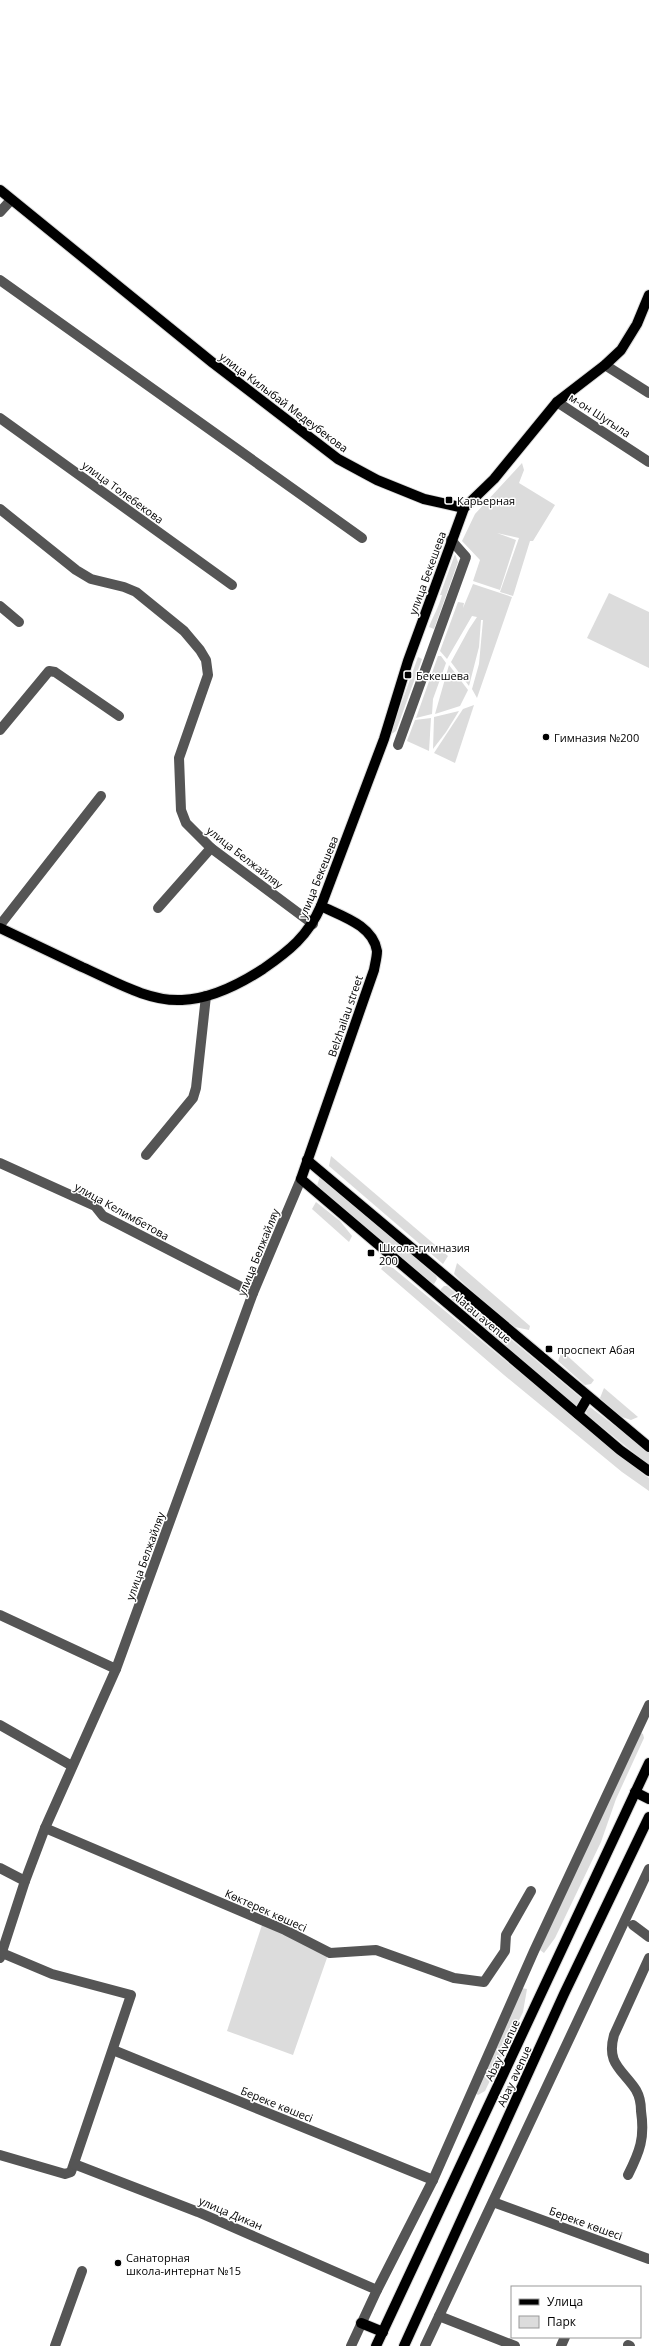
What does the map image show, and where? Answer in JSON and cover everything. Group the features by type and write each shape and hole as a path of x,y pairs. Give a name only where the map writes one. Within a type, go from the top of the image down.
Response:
{"main road":[{"name":"улица Килыбай Медеубекова","path":"0,190 271,409 338,459 377,480 424,499 464,508"},
{"path":"464,508 494,479 557,402 605,365 621,350 632,334 649,295"},
{"name":"улица Бекешева","path":"0,928 119,984 155,997 181,1000 206,996 234,986 255,974 299,941 313,924 321,906 384,739 451,540 464,508"},
{"name":"Belzhailau street","path":"307,1160 374,970 377,952 372,936 362,927 321,906"},
{"name":"улица Белжайляу","path":"301,1179 307,1160"},
{"name":"Alatau avenue","path":"307,1160 649,1447"},
{"name":"Alatau avenue","path":"301,1179 620,1450 649,1471"},
{"path":"434,1292 444,1276"},
{"path":"578,1414 588,1397"},
{"name":"Abay Avenue","path":"376,2346 649,1763"},
{"path":"635,1792 649,1798"},
{"name":"Abay avenue","path":"406,2346 561,2001 649,1817"},
{"path":"362,2324 383,2332"}],"street":[{"path":"0,212 11,200"},
{"path":"0,280 362,538"},
{"path":"605,365 649,393"},
{"name":"м-он Шугыла","path":"557,402 649,462"},
{"name":"улица Толебекова","path":"0,418 232,585"},
{"name":"улица Белжайляу","path":"0,508 76,570 91,579 124,587 136,592 184,632 206,660 208,675 179,758 180,810 186,823 211,848 313,924"},
{"path":"398,745 466,557 451,540"},
{"path":"0,606 19,622"},
{"path":"0,730 49,671 55,672 119,716"},
{"path":"0,924 100,796"},
{"path":"158,908 211,848"},
{"path":"146,1155 193,1098 196,1088 206,996"},
{"name":"улица Келимбетова","path":"0,1164 94,1206 103,1216 253,1293"},
{"name":"улица Белжайляу","path":"1,1956 3,1939 45,1828 116,1669 253,1293 301,1179"},
{"path":"0,1615 116,1669"},
{"path":"351,2346 377,2290 433,2180 541,1936 649,1705"},
{"path":"0,1725 72,1766"},
{"name":"Көктерек көшесі","path":"45,1828 285,1930 330,1953 376,1950 454,1978 484,1982 505,1951 506,1935 531,1891"},
{"path":"0,1868 25,1881"},
{"path":"425,2346 649,1869"},
{"path":"633,1925 649,1936"},
{"path":"0,2155 65,2174 71,2172 131,1995 52,1974 1,1956"},
{"path":"628,2175 641,2146 644,2131 641,2105 636,2090 617,2068 611,2048 614,2034 649,1958"},
{"name":"Береке көшесі","path":"113,2050 433,2180"},
{"name":"улица Дикан","path":"74,2164 198,2212 377,2290"},
{"name":"Береке көшесі","path":"492,2202 649,2259"},
{"path":"55,2346 82,2271"},
{"path":"439,2316 516,2346"}],"green space":[{"path":"522,463 524,470 519,483 555,505 533,541 530,541 513,596 500,592 519,538 497,533 516,540 500,590 473,581 480,560 462,541 475,514"},
{"path":"455,554 458,562 434,629 429,627 441,599 442,595 440,595"},
{"path":"473,584 512,597 477,698 472,689 479,664 483,620 481,620 479,647 469,686 451,662 477,617 472,616 447,659 440,651 458,602 464,603 463,608"},
{"path":"609,593 649,612 649,668 587,638"},
{"path":"438,656 441,656 446,663 433,699 432,714 416,718"},
{"path":"418,657 422,659 396,731 390,735"},
{"path":"449,665 468,690 460,706 435,714"},
{"path":"474,705 455,763 434,753 463,709"},
{"path":"459,711 446,732 433,749 434,717"},
{"path":"431,718 429,751 407,741 415,720"},
{"path":"331,1156 448,1256 443,1264 329,1166"},
{"path":"320,1176 436,1276 437,1279 434,1284 430,1283 317,1186"},
{"path":"316,1202 340,1221 352,1236 349,1242 312,1209"},
{"path":"457,1263 530,1326 529,1330 510,1326 460,1280 454,1274"},
{"path":"384,1265 393,1268 649,1478 649,1491 622,1472 504,1375 381,1269"},
{"path":"444,1286 447,1286 580,1397 582,1400 578,1405 574,1405 441,1293 441,1289"},
{"path":"562,1351 594,1380 591,1384 585,1385 558,1361"},
{"path":"604,1388 638,1417 631,1420 619,1416 600,1398"},
{"path":"590,1407 649,1452 649,1465 587,1415 586,1411"},
{"path":"641,1733 643,1734 644,1738 616,1799 601,1842 555,1938 544,1953 540,1950 553,1919"},
{"path":"263,1922 328,1955 293,2055 227,2031"},
{"path":"522,1988 527,1989 523,2012 485,2091 478,2095 475,2093"}],"place":[{"name":"Карьерная","path":"449,500"},
{"name":"Бекешева","path":"408,675"},
{"name":"Гимназия №200","path":"546,737"},
{"name":"Школа-гимназия 200","path":"371,1253"},
{"name":"проспект Абая","path":"549,1349"},
{"name":"Санаторная школа-интернат №15","path":"118,2263"}]}
